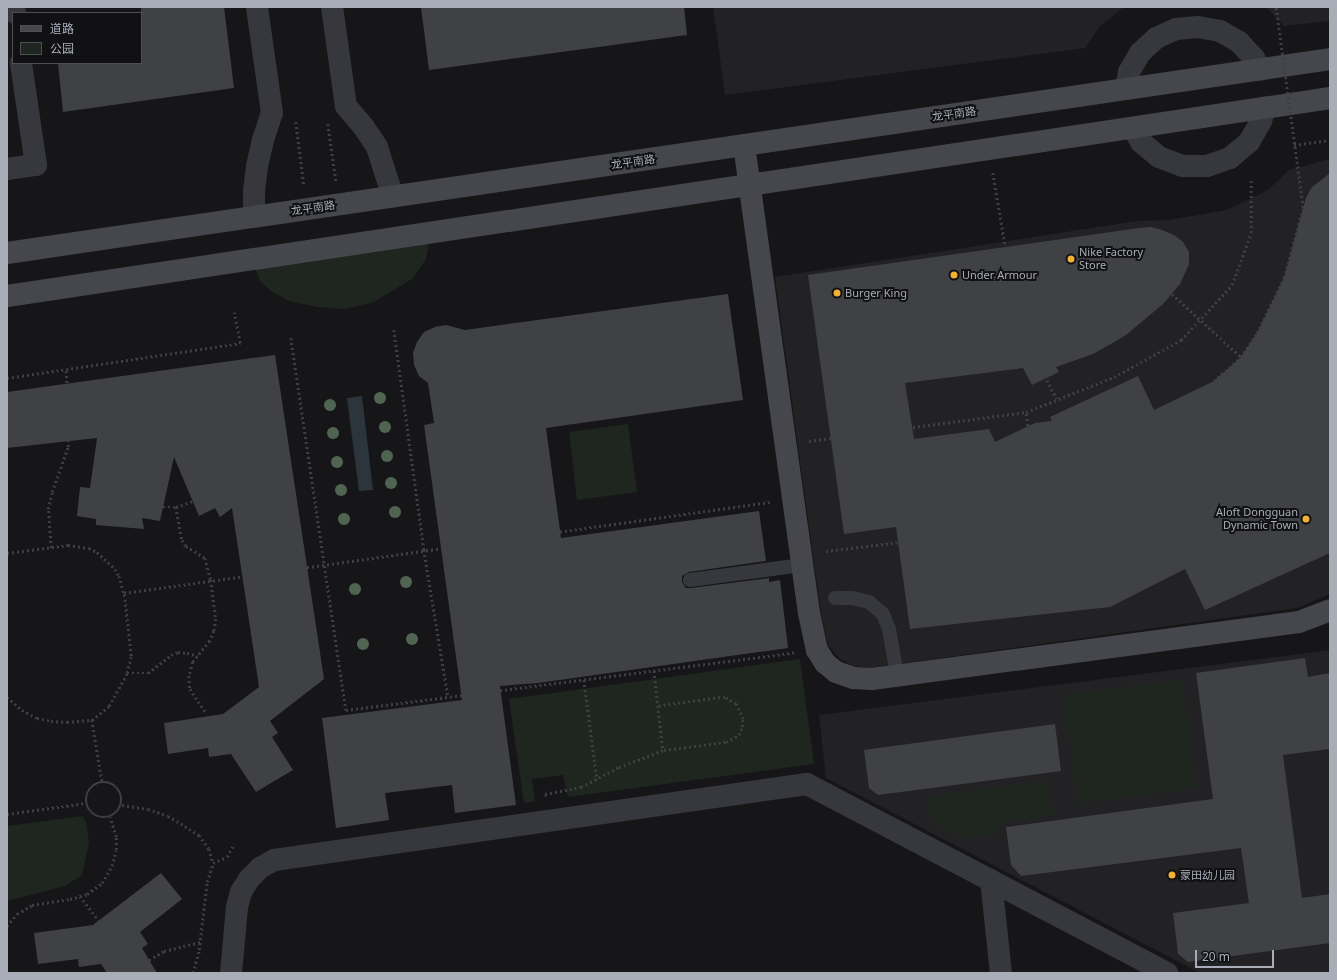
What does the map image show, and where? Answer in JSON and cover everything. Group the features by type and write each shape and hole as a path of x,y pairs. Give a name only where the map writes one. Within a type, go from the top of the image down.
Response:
{"main road":[{"name":"龙平南路","path":"7,253 1330,59"},
{"path":"7,296 1330,98"},
{"path":"744,146 812,632 817,650 825,663 836,672 854,678 872,679 1299,622 1330,610"}],"street":[{"path":"254,217 254,191 257,166 263,140 272,114 257,7"},
{"path":"332,7 346,106 363,126 377,147 393,197"},
{"path":"1126,89 1129,72 1140,53 1156,38 1176,29 1198,27 1220,31 1239,42 1254,58 1260,70"},
{"path":"7,169 36,165 22,64"},
{"path":"1133,128 1141,142 1159,157 1183,166 1207,166 1230,158 1249,142 1261,121 1264,108"},
{"path":"231,973 237,907 241,892 249,879 260,868 274,860 807,784 1167,973"},
{"path":"991,880 1001,973"}],"lane":[{"path":"690,580 802,565"},
{"path":"835,598 852,598 869,602 883,614 889,630 897,675"}],"path":[{"path":"1214,381 1241,357 1257,334 1272,305 1284,278 1303,208 1276,7"},
{"path":"1294,146 1330,140"},
{"path":"992,171 1019,327 1057,399"},
{"path":"806,441 1026,412 1114,377 1181,340 1232,285 1251,233 1251,181"},
{"path":"1172,294 1241,357"},
{"path":"7,378 240,343 234,313"},
{"path":"394,330 424,550 448,697"},
{"path":"291,338 346,710 796,652"},
{"path":"51,548 48,509 52,492 68,447 66,370"},
{"path":"821,552 1040,525 1026,412"},
{"path":"163,506 176,507 193,501"},
{"path":"124,593 774,502"},
{"path":"176,507 182,540 186,546 205,558 211,580 216,619 214,631 210,641 193,662 189,676 190,689 206,713"},
{"path":"7,553 80,546 97,552 115,569 119,576 124,593 131,650 127,673 109,706 92,720 67,722 37,718 22,710 7,697"},
{"path":"127,673 148,673 171,655 178,652 187,652 198,656"},
{"path":"654,671 664,750"},
{"path":"584,680 597,779"},
{"path":"550,820 545,794 581,787 619,767 664,750 726,742 738,735 743,719 736,704 725,697 658,706"},
{"path":"92,720 102,781"},
{"path":"102,781 114,784 121,793 122,805 119,810 110,817 105,818 95,816 90,812 86,803 87,791 96,783 102,781"},
{"path":"7,814 86,803"},
{"path":"122,805 148,809 168,816 199,835 209,849 213,863 207,882 200,942 193,973"},
{"path":"7,926 16,914 32,904 87,894 102,883 112,866 116,850 116,837 110,817"},
{"path":"213,863 227,856 234,844"},
{"path":"80,896 99,921"},
{"path":"149,960 164,951 200,942"}],"shaded area":[{"path":"713,7 1124,7 1100,26 1085,48 725,95"},
{"path":"1266,7 1330,7 1330,21 1284,26"},
{"path":"1330,159 1330,594 1297,608 870,668 853,666 840,659 828,645 821,614 775,277 1137,221 1169,220 1227,210 1268,190 1289,170"},
{"path":"362,396 373,490 359,491 347,398"},
{"name":"蒙田幼儿园","path":"1330,650 1330,973 1200,973 826,778 819,715"}],"green space":[{"path":"429,242 426,259 412,279 372,303 345,309 317,307 289,301 271,291 260,281 255,268"},
{"path":"628,424 637,492 577,500 569,432"},
{"path":"800,659 814,764 568,797 563,775 532,779 535,801 524,803 509,699"},
{"path":"1182,679 1197,788 1078,804 1063,695"},
{"path":"1048,780 1053,816 997,823 999,834 962,839 932,822 928,796"},
{"path":"83,816 87,825 89,843 82,875 65,886 7,901 7,826"}],"building":[{"path":"141,7 224,7 234,88 63,112 58,64 142,64"},
{"path":"421,7 684,7 687,35 429,70"},
{"path":"1330,173 1330,553 1205,610 1185,569 1110,607 910,629 896,527 844,534 808,275 1139,228 1151,227 1162,230 1174,235 1183,242 1189,252 1189,264 1180,284 1163,304 1126,335 1093,354 1056,367 1059,372 1032,385 1023,368 905,383 914,439 989,429 995,442 1035,423 1052,421 1050,417 1138,376 1154,410 1214,381 1241,357 1257,333 1284,278 1306,198 1311,188"},
{"path":"728,294 743,400 546,428 561,538 759,511 766,561 689,572 682,576 682,582 686,588 691,588 769,578 769,582 780,580 788,648 538,683 500,686 516,805 455,813 452,785 385,793 389,820 336,828 322,718 462,700 424,425 434,423 428,383 419,376 414,365 413,353 417,342 424,332 435,327 446,325 465,330"},
{"path":"275,355 324,679 270,721 278,733 272,737 293,770 256,792 231,754 209,757 208,748 168,754 164,723 223,714 259,687 232,508 220,517 215,508 199,516 174,457 160,521 142,518 144,529 96,525 96,519 77,516 80,487 90,488 97,438 7,448 7,392"},
{"path":"1305,658 1308,677 1330,673 1330,749 1283,755 1302,898 1330,894 1330,943 1188,962 1178,954 1173,913 1249,903 1241,848 1021,876 1011,865 1006,827 1213,799 1196,673"},
{"path":"1055,724 1061,771 878,795 869,788 864,750"},
{"path":"161,873 182,899 140,932 148,944 142,948 157,973 107,973 101,964 79,967 78,959 38,964 34,933 93,925"}],"place":[{"name":"Nike Factory Store","path":"1071,259"},
{"name":"Under Armour","path":"954,275"},
{"name":"Burger King","path":"837,293"},
{"name":"Aloft Dongguan Dynamic Town","path":"1306,519"},
{"name":"蒙田幼儿园","path":"1172,875"}]}
